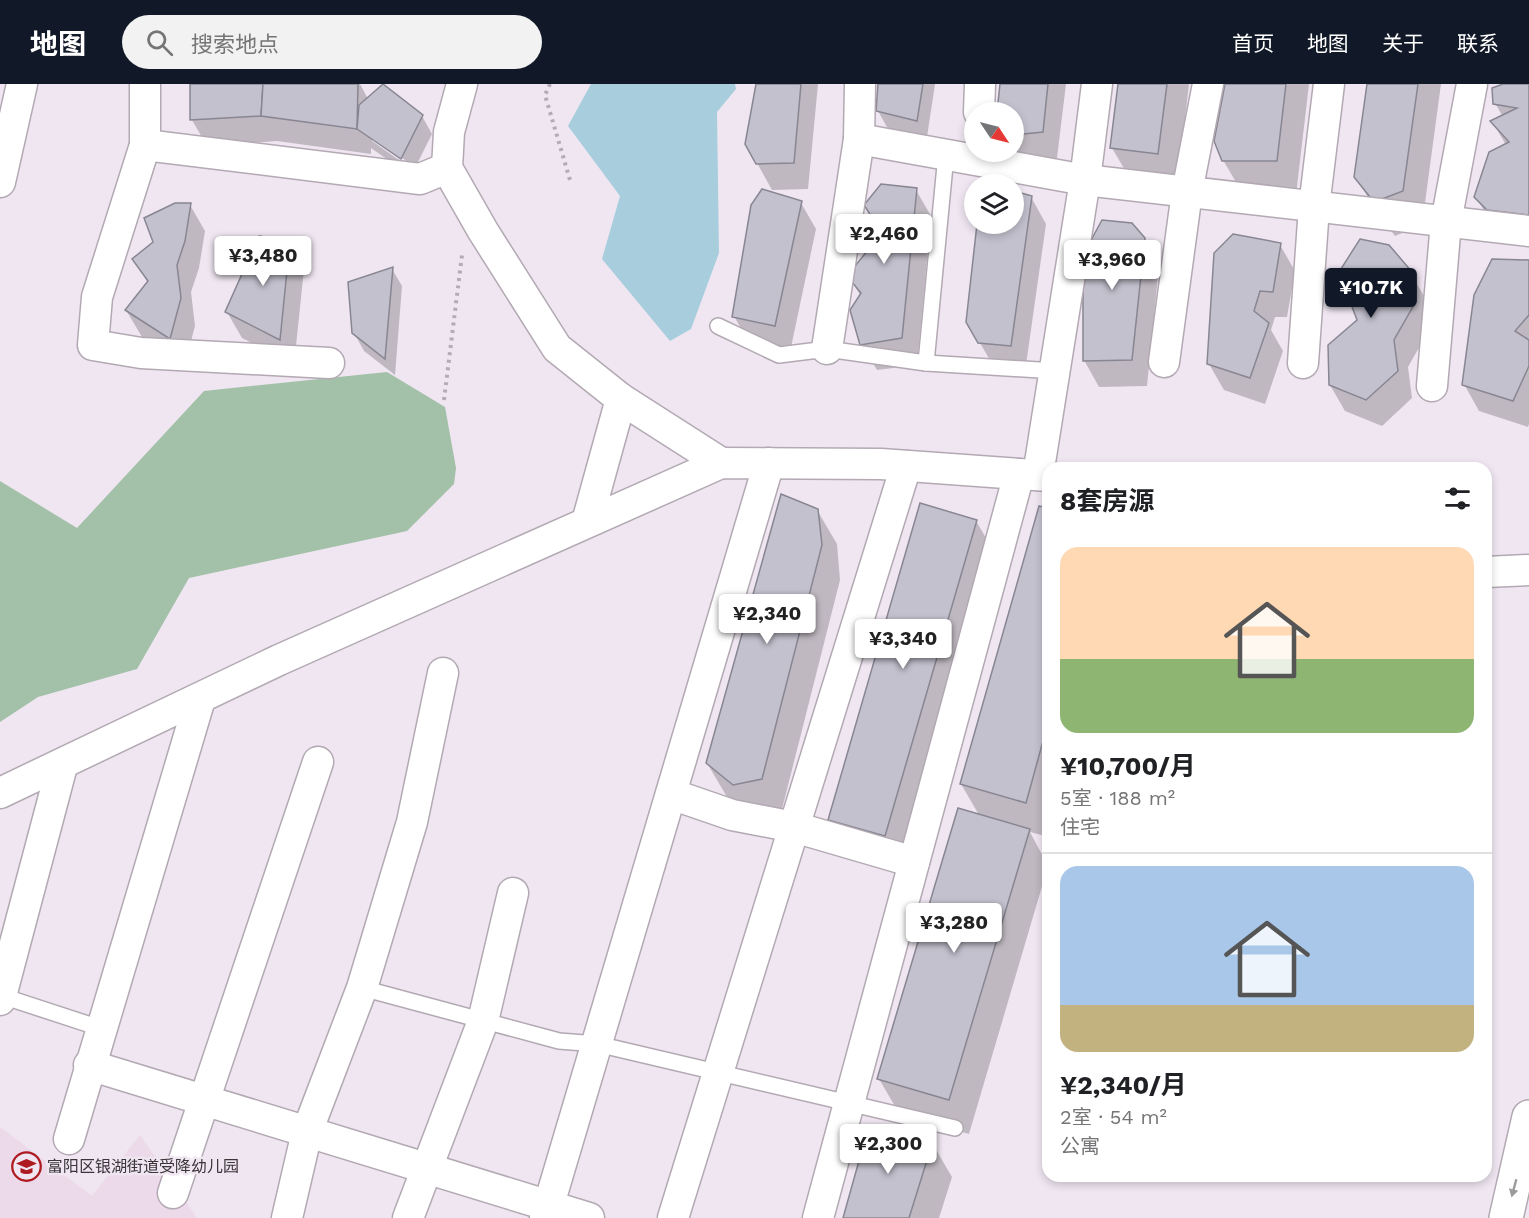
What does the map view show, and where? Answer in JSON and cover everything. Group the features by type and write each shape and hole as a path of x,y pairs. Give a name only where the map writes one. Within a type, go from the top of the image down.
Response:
{"main road":[{"path":"1506,1218 1529,1117"}],"street":[{"path":"0,182 22,84"},
{"path":"145,84 145,145 97,297 93,345 141,353 328,363"},
{"path":"462,84 449,132 447,168 557,348 621,399 720,463"},
{"path":"827,349 860,139 860,84"},
{"path":"979,102 980,84"},
{"path":"818,1218 914,862 1035,475 1055,371 1085,180 1097,84"},
{"path":"1164,362 1187,192 1208,84"},
{"path":"1303,363 1314,207 1329,84"},
{"path":"1432,386 1446,222 1472,84"},
{"path":"860,139 946,155 964,156"},
{"path":"145,145 420,179 447,168"},
{"path":"1005,162 1085,180 1529,231"},
{"path":"587,522 621,399"},
{"path":"0,793 279,660 720,463 906,466 1035,475"},
{"path":"547,1212 769,463"},
{"path":"673,1218 906,466"},
{"path":"1492,572 1529,570"},
{"path":"287,1218 307,1132 362,988 412,822 443,673"},
{"path":"69,1139 100,1028 200,699"},
{"path":"173,1192 318,762"},
{"path":"1,998 62,765"},
{"path":"671,794 732,815 794,827 914,862"},
{"path":"408,1218 483,1021 513,893"},
{"path":"89,1065 426,1168 547,1212 589,1218"}],"lane":[{"path":"926,363 946,155"},
{"path":"718,326 779,355 827,349 926,363 1055,371"},
{"path":"362,988 559,1041 597,1044 955,1128"},
{"path":"1,998 100,1028"}],"path":[{"path":"550,84 545,95 570,180"},
{"path":"444,400 468,204"}],"shaded area":[{"name":"富阳区银湖街道受降幼儿园","path":"0,1127 92,1196 140,1135 197,1218 0,1218"}],"green space":[{"path":"387,372 445,407 456,468 454,484 407,531 189,578 137,669 38,697 0,722 0,481 77,528 204,391"}],"water":[{"path":"591,84 735,84 736,89 717,112 719,253 691,329 670,341 602,259 620,196 568,126"}],"building":[{"path":"190,84 263,84 261,116 190,120"},
{"path":"263,84 358,84 357,129 261,116"},
{"path":"383,84 423,115 401,159 357,129 359,105"},
{"path":"756,84 801,84 794,163 756,164 745,144"},
{"path":"878,84 923,84 917,121 876,111"},
{"path":"1000,84 1048,84 1043,132 1024,134 1024,102 998,102"},
{"path":"1118,84 1167,84 1158,154 1110,148"},
{"path":"1225,84 1286,84 1277,161 1222,161 1214,141"},
{"path":"1367,84 1418,84 1403,191 1374,202 1354,177"},
{"path":"1503,84 1529,84 1529,215 1487,210 1474,197 1489,152 1509,142 1490,121 1517,108 1493,104 1492,88"},
{"path":"881,184 917,188 902,338 860,345 850,310 861,293 847,276 868,250 859,234 875,222 864,205"},
{"path":"762,189 802,201 775,326 732,317 751,205"},
{"path":"1024,194 1032,196 1011,346 978,343 966,322 976,234 1024,234"},
{"path":"175,203 191,203 185,241 177,265 181,298 170,339 125,310 148,281 132,259 153,242 144,218"},
{"path":"1102,220 1132,223 1145,238 1132,360 1083,361 1083,255"},
{"path":"1233,234 1281,243 1273,292 1260,291 1254,311 1269,323 1250,378 1207,364 1214,253"},
{"path":"259,236 290,241 280,340 225,312"},
{"path":"1360,239 1389,245 1413,273 1415,303 1394,340 1398,371 1366,400 1329,385 1328,345 1357,320 1339,272"},
{"path":"1492,259 1529,260 1529,315 1515,331 1529,340 1529,366 1513,401 1462,385 1474,295"},
{"path":"393,267 385,359 352,333 348,282"},
{"path":"781,494 818,509 822,545 762,779 733,785 706,763"},
{"path":"920,503 977,520 885,836 828,820"},
{"path":"1039,506 1042,507 1042,745 1026,803 960,784"},
{"path":"958,808 1030,829 949,1100 877,1079"},
{"path":"869,1125 933,1141 909,1218 843,1218"}],"place":[{"name":"富阳区银湖街道受降幼儿园","path":"26,1166"}]}
